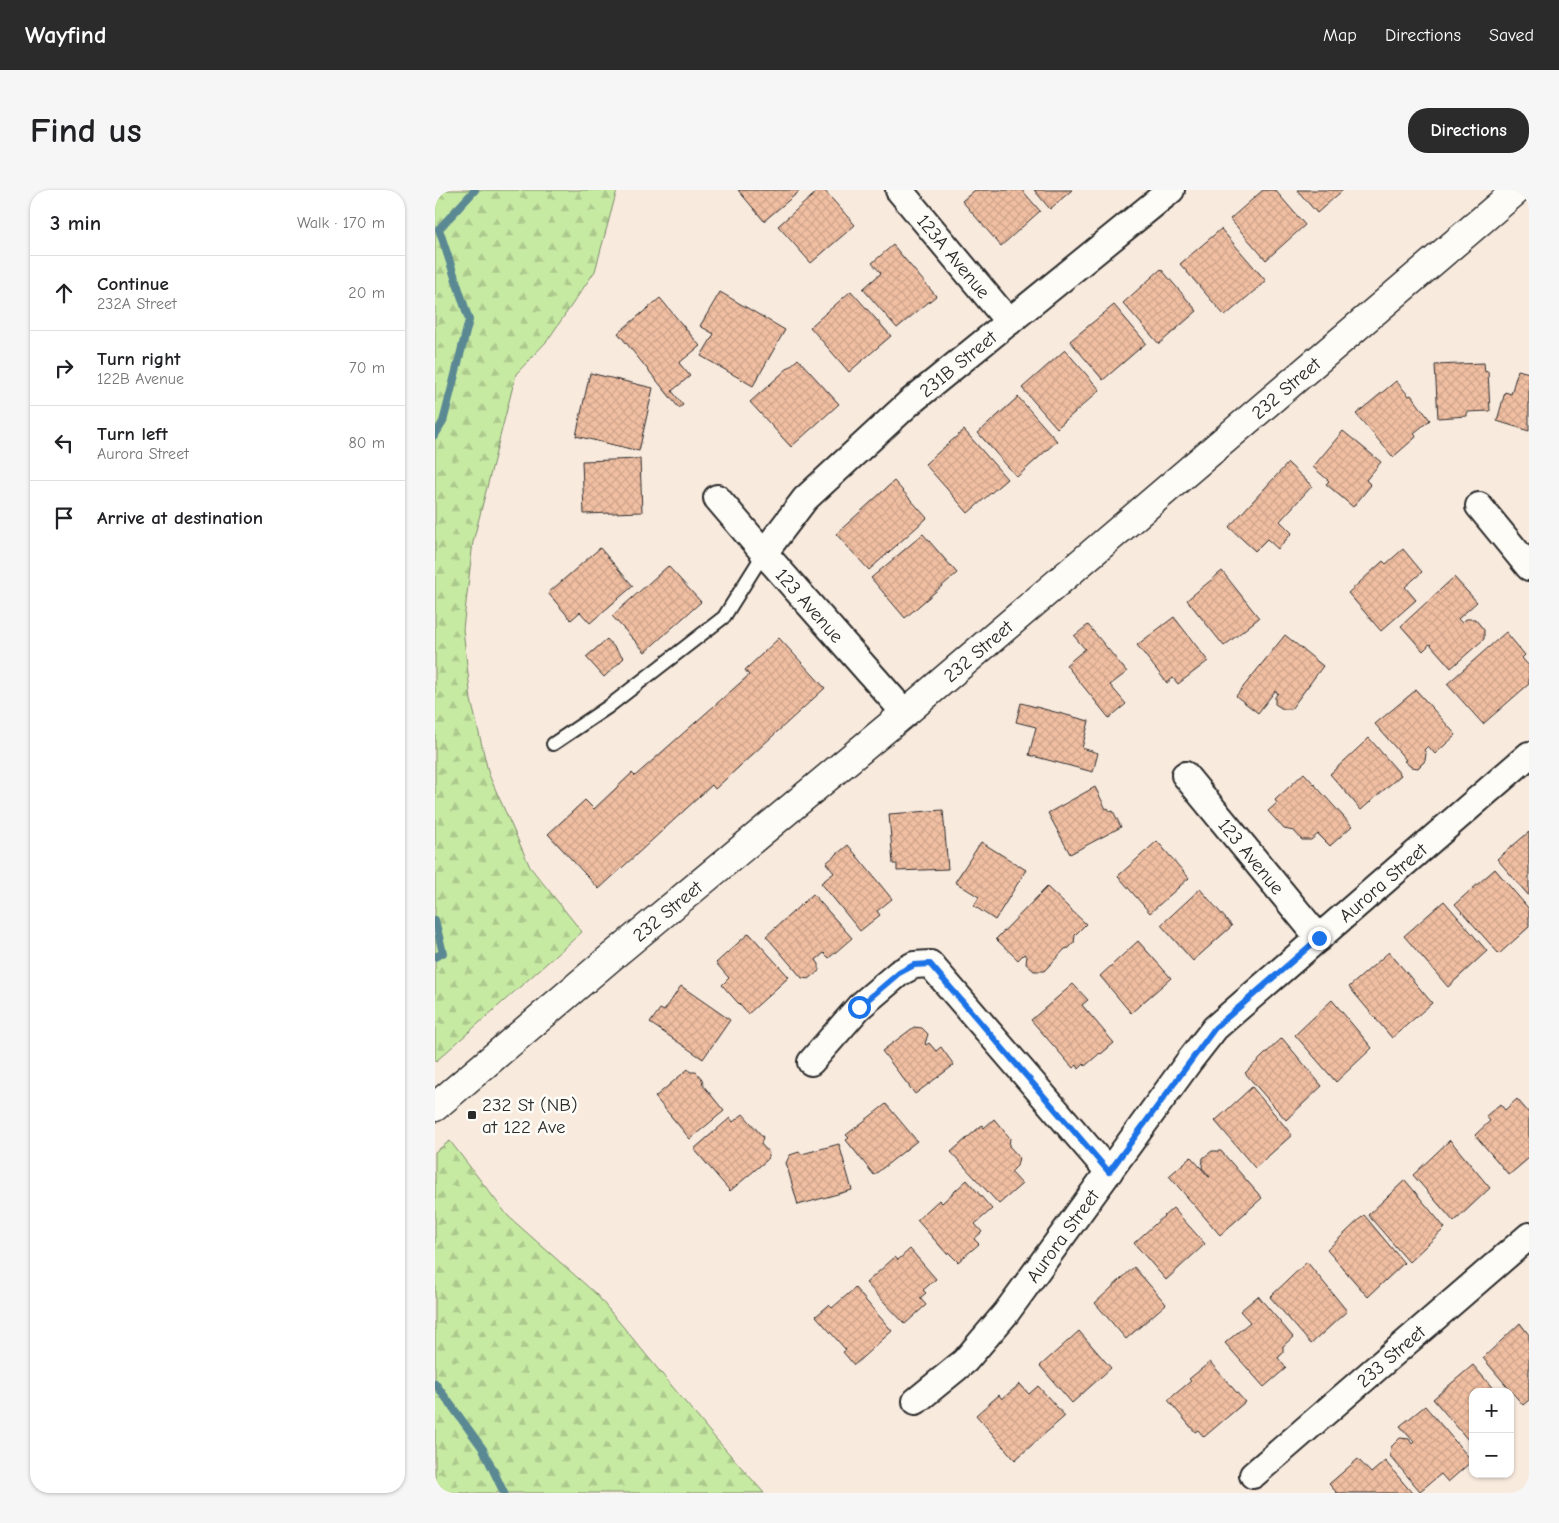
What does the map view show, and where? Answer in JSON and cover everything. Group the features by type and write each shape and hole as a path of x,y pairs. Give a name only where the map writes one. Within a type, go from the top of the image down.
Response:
{"main road":[{"name":"232 Street","path":"435,1107 609,959 905,713 1517,190"}],"street":[{"name":"123A Avenue","path":"899,190 1009,322"},
{"name":"231B Street","path":"764,553 805,499 909,403 1171,190"},
{"name":"123 Avenue","path":"717,498 905,713"},
{"path":"1479,506 1529,567"},
{"name":"Aurora Street","path":"916,1401 965,1361 1006,1314 1215,1028 1529,755"},
{"name":"123 Avenue","path":"1185,775 1319,938"},
{"path":"811,1062 859,1007 899,973 914,965 930,964 1109,1172"},
{"name":"233 Street","path":"1253,1475 1529,1236"}],"lane":[{"path":"553,744 608,707 724,616 764,553"}],"green space":[{"path":"435,190 617,190 595,271 547,341 516,374 473,542 463,629 471,700 489,775 530,867 582,932 435,1062"},
{"path":"450,1141 508,1216 596,1294 709,1431 764,1493 435,1493 435,1152"}],"building":[{"path":"738,190 801,190 764,221"},
{"path":"819,190 824,190 855,225 811,263 778,226"},
{"path":"975,190 1022,190 1040,211 1001,246 962,201"},
{"path":"1034,190 1072,190 1050,209"},
{"path":"1263,190 1275,190 1305,225 1266,260 1230,219"},
{"path":"1297,190 1343,190 1317,213"},
{"path":"1221,229 1266,281 1225,316 1180,264"},
{"path":"893,245 936,296 897,328 863,289 881,273 872,263"},
{"path":"1161,269 1197,311 1159,344 1123,303"},
{"path":"851,291 891,336 849,372 810,327"},
{"path":"720,292 785,330 753,386 701,356 714,334 700,326"},
{"path":"660,298 700,346 679,363 690,376 672,391 683,405 679,408 618,333"},
{"path":"1114,305 1146,343 1103,380 1070,341"},
{"path":"1065,350 1100,390 1057,428 1022,388"},
{"path":"798,359 839,404 791,447 750,402"},
{"path":"1484,363 1485,372 1488,371 1490,411 1467,412 1467,416 1438,418 1435,365"},
{"path":"1518,370 1529,373 1529,431 1497,421 1505,392 1511,394"},
{"path":"590,373 653,388 639,451 576,436"},
{"path":"1396,381 1409,396 1411,395 1430,420 1414,433 1416,437 1393,457 1356,414"},
{"path":"1018,397 1057,441 1017,477 978,433"},
{"path":"964,430 1007,479 968,513 925,464"},
{"path":"1343,431 1381,462 1366,480 1371,485 1353,507 1326,484 1329,481 1313,467"},
{"path":"640,459 642,512 584,514 582,461"},
{"path":"1288,463 1312,486 1280,521 1292,533 1278,549 1267,539 1255,551 1229,527"},
{"path":"894,481 927,518 869,570 836,534"},
{"path":"923,534 957,573 905,618 871,578"},
{"path":"600,548 633,586 590,623 580,612 571,620 548,593"},
{"path":"1403,549 1422,572 1405,587 1416,600 1381,631 1348,593 1383,561 1386,564"},
{"path":"668,566 701,602 645,652 612,616"},
{"path":"1222,571 1259,618 1224,646 1187,600"},
{"path":"1454,577 1477,602 1458,619 1462,623 1466,619 1475,619 1484,630 1484,639 1451,668 1430,644 1423,651 1401,626"},
{"path":"1174,617 1208,661 1178,684 1173,678 1167,683 1137,645"},
{"path":"1088,625 1127,672 1110,685 1126,704 1109,718 1066,665 1085,649 1074,636"},
{"path":"1506,632 1525,655 1522,658 1529,666 1529,684 1483,724 1447,684"},
{"path":"1285,635 1323,666 1291,709 1283,709 1275,704 1275,697 1278,693 1275,691 1258,713 1236,696"},
{"path":"779,638 825,688 715,789 712,785 599,889 548,834 585,800 594,809 632,773 635,776 749,675 745,670"},
{"path":"607,639 624,658 604,677 586,657"},
{"path":"1416,690 1456,735 1435,754 1428,746 1424,750 1426,753 1425,761 1418,768 1411,767 1404,761 1406,760 1375,724"},
{"path":"1021,703 1089,721 1082,748 1098,753 1093,772 1029,755 1036,727 1016,722"},
{"path":"1369,738 1401,775 1361,810 1330,774"},
{"path":"1304,773 1352,826 1330,846 1318,834 1311,840 1302,840 1294,831 1284,829 1268,811 1277,803 1275,800"},
{"path":"1095,787 1106,809 1108,808 1110,812 1113,811 1121,827 1070,854 1048,813"},
{"path":"943,810 948,869 897,871 897,864 893,864 889,814"},
{"path":"1529,832 1529,896 1497,859"},
{"path":"1157,841 1189,878 1150,913 1118,876"},
{"path":"981,842 1026,870 995,920 974,906 979,897 955,882"},
{"path":"848,845 892,899 877,911 880,915 860,931 821,883 834,873 826,863"},
{"path":"1495,869 1529,909 1529,927 1499,954 1455,904"},
{"path":"1047,887 1086,924 1075,935 1074,943 1065,949 1044,971 1034,971 1026,964 1027,956 1024,954 1018,960 996,939"},
{"path":"1200,889 1232,926 1193,961 1161,925"},
{"path":"813,894 852,938 829,958 824,953 816,960 819,964 819,971 809,979 802,978 766,936"},
{"path":"1444,901 1487,951 1448,987 1404,936"},
{"path":"749,933 789,977 748,1014 722,985 729,978 716,963"},
{"path":"1138,941 1171,978 1131,1013 1100,976"},
{"path":"1389,952 1432,1003 1392,1038 1349,987"},
{"path":"1073,984 1088,1000 1082,1005 1114,1043 1079,1069 1077,1065 1073,1068 1031,1020"},
{"path":"681,986 730,1020 703,1059 650,1023 660,1009 664,1011"},
{"path":"1332,1000 1372,1048 1336,1082 1295,1035"},
{"path":"914,1027 922,1028 928,1034 926,1045 929,1043 936,1051 941,1047 954,1065 915,1094 882,1051"},
{"path":"1282,1038 1322,1086 1286,1120 1245,1073"},
{"path":"688,1069 690,1072 696,1072 702,1079 703,1085 724,1111 690,1139 655,1097"},
{"path":"1252,1087 1292,1135 1255,1168 1215,1121"},
{"path":"1517,1099 1529,1113 1529,1158 1509,1175 1475,1135 1490,1121 1486,1116 1500,1104 1505,1110"},
{"path":"886,1104 917,1141 874,1175 846,1140 849,1138 846,1135"},
{"path":"743,1114 763,1137 761,1144 769,1153 767,1160 730,1191 694,1149 730,1118 733,1122"},
{"path":"994,1119 1010,1138 1009,1146 1019,1157 1017,1166 1011,1172 1022,1184 999,1204 951,1152 982,1125 984,1128"},
{"path":"1450,1140 1490,1188 1454,1222 1413,1175"},
{"path":"839,1144 852,1190 798,1205 786,1163 790,1155 799,1152 802,1154"},
{"path":"1212,1151 1221,1151 1262,1198 1220,1235 1169,1176 1191,1157 1210,1177 1202,1168 1203,1158"},
{"path":"967,1180 992,1209 975,1224 982,1232 974,1239 979,1244 958,1262 948,1252 947,1254 917,1220 939,1200 942,1203"},
{"path":"1405,1180 1445,1228 1409,1262 1368,1215"},
{"path":"1173,1208 1205,1244 1166,1280 1134,1243"},
{"path":"1364,1215 1404,1263 1368,1297 1327,1250"},
{"path":"910,1249 936,1279 923,1290 926,1293 920,1298 926,1305 905,1324 866,1283 895,1257 898,1260"},
{"path":"1307,1262 1347,1311 1311,1344 1270,1297"},
{"path":"1134,1267 1166,1304 1126,1339 1095,1303"},
{"path":"855,1288 892,1331 854,1365 843,1352 846,1350 816,1316 829,1305 832,1308"},
{"path":"1258,1296 1293,1337 1283,1346 1283,1353 1278,1358 1286,1368 1264,1387 1225,1343 1250,1322 1240,1311"},
{"path":"1520,1323 1529,1335 1529,1400 1523,1405 1514,1394 1514,1388 1509,1388 1483,1358"},
{"path":"1079,1331 1111,1368 1072,1403 1040,1366"},
{"path":"1210,1362 1245,1402 1204,1437 1198,1430 1195,1432 1168,1400"},
{"path":"1473,1365 1493,1388 1469,1388 1469,1441 1433,1399"},
{"path":"1020,1384 1029,1394 1038,1386 1065,1416 1015,1460 976,1415 999,1395 1002,1399"},
{"path":"1425,1406 1469,1457 1469,1464 1448,1482 1441,1474 1420,1491 1390,1456 1391,1447 1400,1438 1409,1439 1412,1444 1414,1442 1400,1426"},
{"path":"1358,1459 1371,1473 1385,1461 1412,1493 1337,1493 1329,1484"}],"waterway":[{"path":"435,435 443,422 469,320 439,229 475,190"},
{"path":"435,920 443,953 435,957"},
{"path":"435,1383 483,1449 504,1493"}],"place":[{"name":"232 St (NB) at 122 Ave","path":"472,1115"}],"route":[{"path":"859,1007 899,973 914,965 930,964 1109,1172 1215,1028 1319,938"}]}
